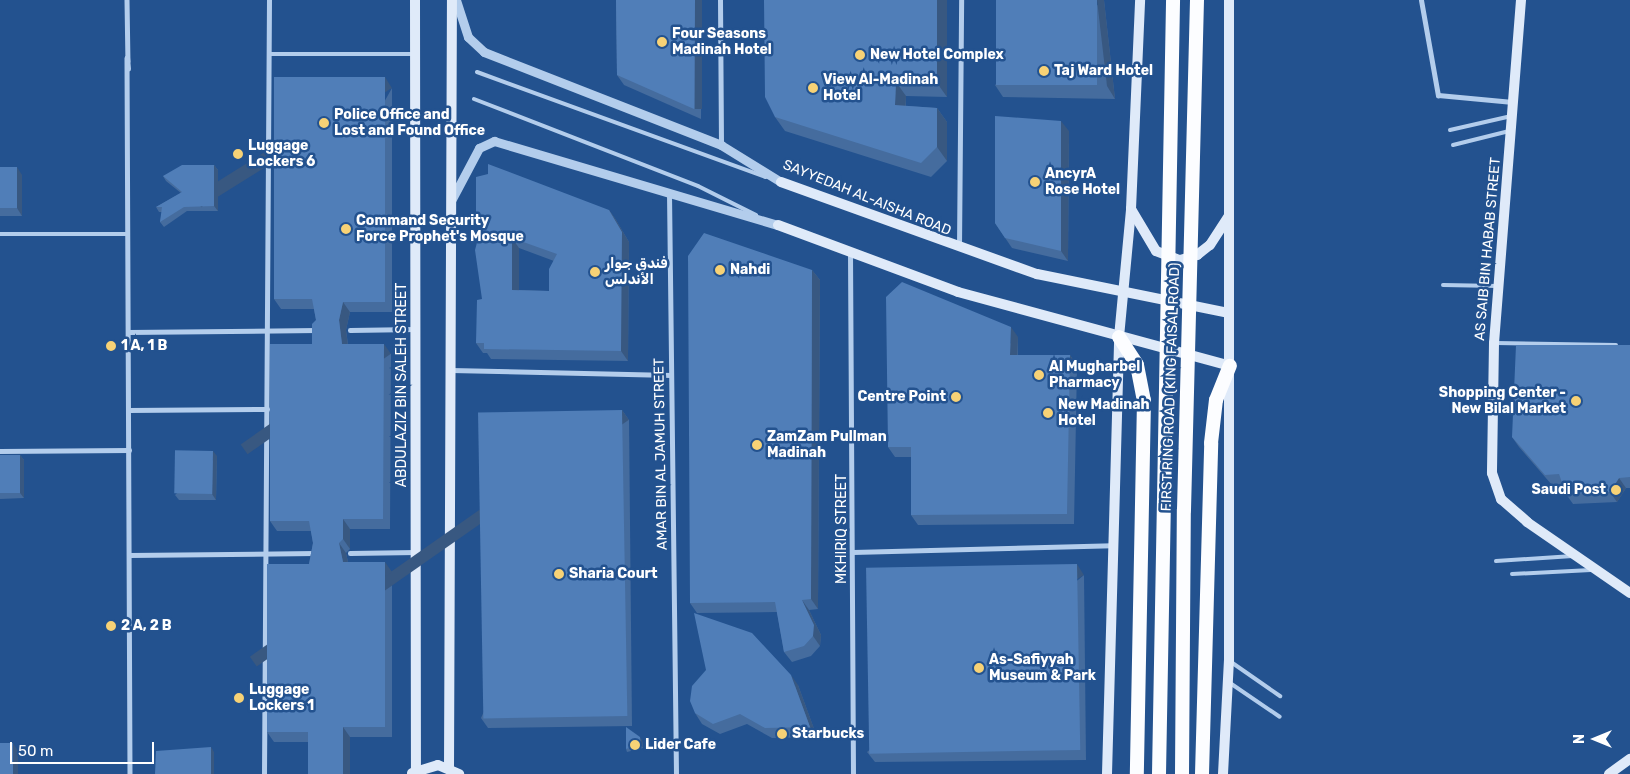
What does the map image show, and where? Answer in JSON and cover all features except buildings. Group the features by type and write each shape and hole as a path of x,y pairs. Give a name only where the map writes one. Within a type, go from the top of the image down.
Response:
{"highway":[{"name":"FIRST RING ROAD (KING FAISAL ROAD)","path":"1159,774 1173,0"},
{"name":"FIRST RING ROAD (KING FAISAL ROAD)","path":"1182,774 1184,510 1197,0"},
{"path":"1119,337 1137,365 1144,400 1137,774"},
{"path":"1202,774 1211,443 1216,400 1230,366"}],"main road":[{"name":"ABDULAZIZ BIN SALEH STREET","path":"415,0 416,552 414,772 426,766 449,768 459,774"},
{"path":"449,768 452,0"},
{"path":"1107,774 1119,337 1131,209 1140,0"},
{"path":"1223,774 1228,682 1230,366 1228,313 1229,0"},
{"name":"AS SAIB BIN HABAB STREET","path":"1521,0 1494,342 1492,473 1501,499 1575,556"},
{"name":"SAYYEDAH AL-AISHA ROAD","path":"781,182 959,249 1037,274 1228,313"},
{"path":"1131,209 1156,251 1180,260 1197,256 1210,245 1228,217"},
{"path":"778,226 958,292 1230,366"},
{"path":"1575,556 1630,594"},
{"path":"1609,774 1630,759"}],"street":[{"path":"127,0 130,774"},
{"path":"264,774 269,0"},
{"name":"SAYYEDAH AL-AISHA ROAD","path":"456,0 468,38 484,52 721,145 781,182"},
{"path":"720,0 721,145"},
{"path":"959,249 961,0"},
{"path":"1421,0 1438,95 1514,102"},
{"path":"270,54 415,54"},
{"path":"451,202 479,148 494,141 778,226"},
{"name":"AMAR BIN AL JAMUH STREET","path":"669,193 676,774"},
{"path":"0,234 128,234"},
{"name":"MKHIRIQ STREET","path":"850,253 853,774"},
{"path":"350,330 415,329"},
{"path":"128,332 319,330"},
{"path":"451,370 671,375"},
{"path":"128,410 267,409"},
{"path":"0,451 129,450"},
{"path":"853,552 1112,545"},
{"path":"350,553 416,552"},
{"path":"129,555 316,553"}],"lane":[{"path":"477,72 781,182"},
{"path":"474,99 698,186 778,226"},
{"path":"1450,130 1512,116"},
{"path":"1453,145 1511,131"},
{"path":"1443,285 1498,286"},
{"path":"1494,342 1620,345"},
{"path":"1496,561 1575,556"},
{"path":"1512,574 1596,570"},
{"path":"1228,660 1280,696"},
{"path":"1228,682 1280,717"}],"place":[{"name":"Four Seasons Madinah Hotel","path":"662,42"},
{"name":"New Hotel Complex","path":"860,55"},
{"name":"Taj Ward Hotel","path":"1044,71"},
{"name":"View Al-Madinah Hotel","path":"813,88"},
{"name":"Police Office and Lost and Found Office","path":"324,123"},
{"name":"Luggage Lockers 6","path":"238,154"},
{"name":"AncyrA Rose Hotel","path":"1035,182"},
{"name":"Command Security Force Prophet's Mosque","path":"346,229"},
{"name":"Nahdi","path":"720,270"},
{"name":"فندق جوار الأندلس","path":"595,272"},
{"name":"1 A, 1 B","path":"111,346"},
{"name":"Al Mugharbel Pharmacy","path":"1039,375"},
{"name":"Centre Point","path":"956,397"},
{"name":"Shopping Center - New Bilal Market","path":"1576,401"},
{"name":"New Madinah Hotel","path":"1048,413"},
{"name":"ZamZam Pullman Madinah","path":"757,445"},
{"name":"Saudi Post","path":"1616,490"},
{"name":"Sharia Court","path":"559,574"},
{"name":"2 A, 2 B","path":"111,626"},
{"name":"As-Safiyyah Museum & Park","path":"979,668"},
{"name":"Luggage Lockers 1","path":"239,698"},
{"name":"Starbucks","path":"782,734"},
{"name":"Lider Cafe","path":"635,745"}]}
